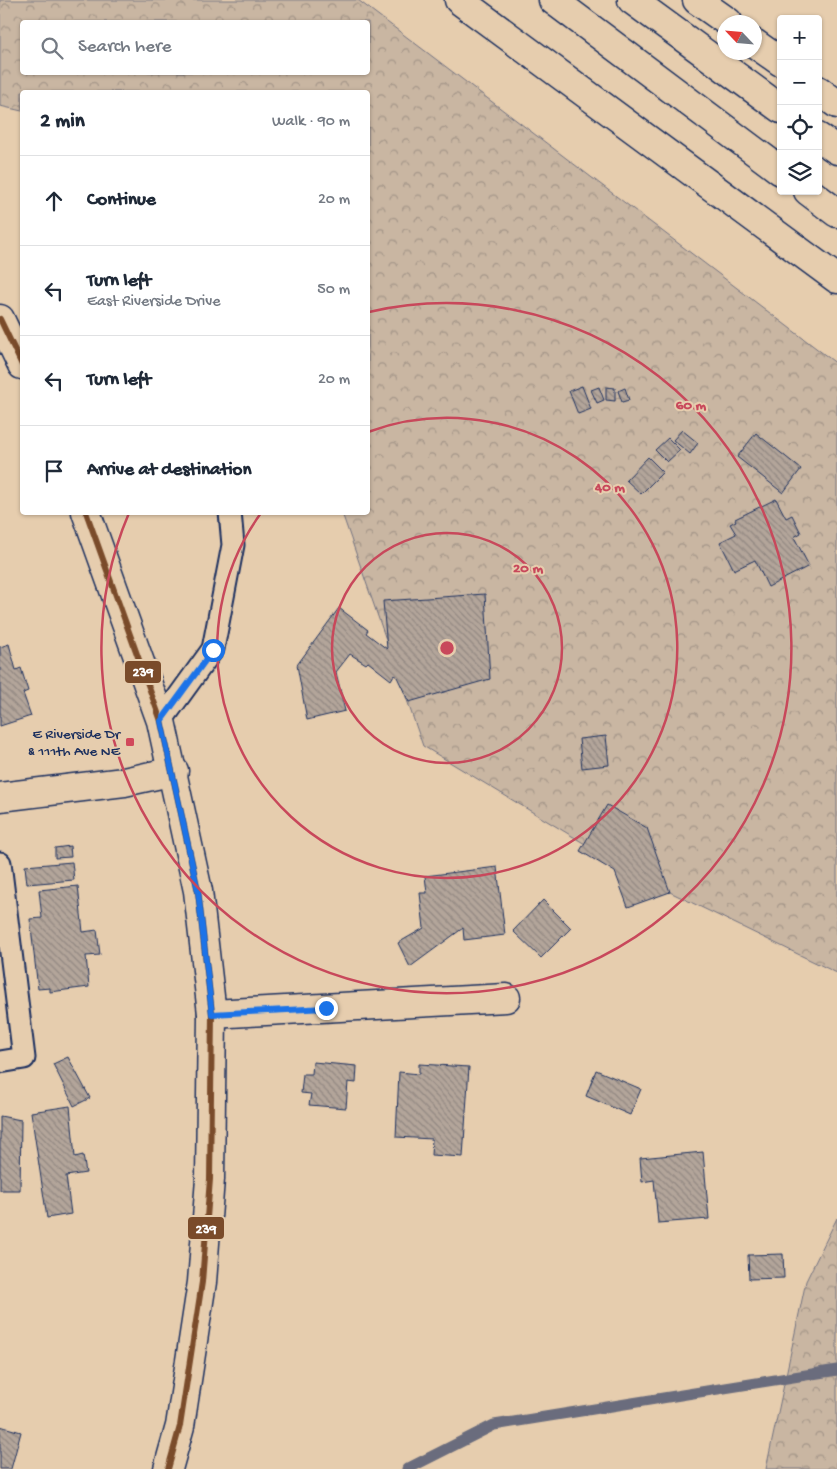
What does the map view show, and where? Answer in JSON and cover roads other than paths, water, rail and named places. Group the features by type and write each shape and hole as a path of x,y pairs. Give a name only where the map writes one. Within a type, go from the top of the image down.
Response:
{"main road":[{"path":"459,0 837,279"},
{"path":"553,0 777,168"},
{"path":"632,0 777,107"},
{"path":"697,0 718,15"},
{"path":"762,49 778,60"},
{"path":"822,93 837,104"},
{"path":"822,140 837,150"},
{"path":"813,195 837,213"},
{"path":"0,319 20,361"},
{"path":"87,515 161,721 174,771 198,891 212,1014 210,1179 202,1282 180,1426 168,1469"},
{"path":"0,797 124,782 174,771"},
{"path":"212,1014 506,998"}],"lane":[{"path":"161,721 213,650 233,544 230,515"},
{"path":"0,863 24,1058 0,1062"}],"waterway":[{"path":"407,1469 494,1425 837,1370"}],"place":[{"name":"E Riverside Dr & 111th Ave NE","path":"130,742"}]}
